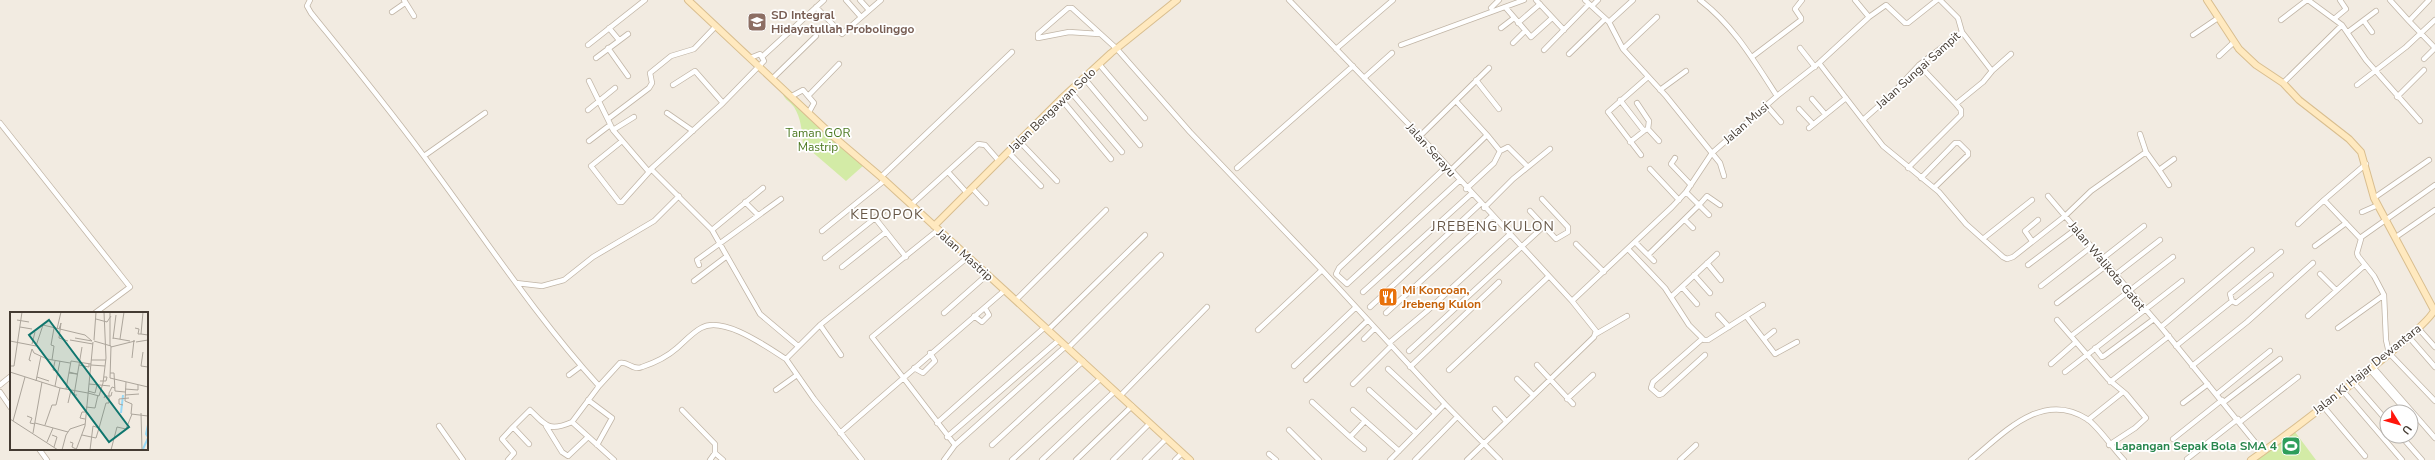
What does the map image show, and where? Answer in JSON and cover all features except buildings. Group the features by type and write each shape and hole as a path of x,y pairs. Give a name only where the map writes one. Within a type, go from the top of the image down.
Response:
{"main road":[{"name":"Jalan Mastrip","path":"688,0 760,66 772,79 936,229 988,274 1190,460"},
{"name":"Jalan Ki Hajar Dewantara","path":"2207,0 2234,42 2256,64 2283,83 2305,106 2349,139 2361,152 2366,164 2374,198 2435,312 2343,391 2251,460"},
{"name":"Jalan Bengawan Solo","path":"936,229 967,193 1070,90 1174,1"}],"street":[{"path":"303,0 424,156 516,283 581,366 599,386"},
{"path":"307,6 310,0"},
{"path":"588,45 645,0"},
{"path":"763,56 824,0"},
{"path":"846,0 861,17"},
{"path":"860,0 869,10"},
{"path":"816,7 842,34 881,0"},
{"name":"Jalan Serayu","path":"1289,0 1420,136 1466,189 1572,301 1594,329 1596,334"},
{"path":"1336,48 1392,0"},
{"path":"1491,8 1499,0"},
{"path":"1401,45 1506,8 1524,0"},
{"path":"1536,0 1564,30"},
{"path":"1544,50 1589,3 1598,0"},
{"path":"1569,54 1633,0"},
{"path":"1700,0 1717,14 1752,57 1777,96"},
{"path":"1752,57 1801,20 1796,9 1802,0"},
{"path":"1855,0 1869,17"},
{"name":"Jalan Musi","path":"1572,301 1679,200 1712,154 1777,96 1819,63 1869,17 1886,5 1905,23 1908,23 1939,0"},
{"name":"Jalan Sungai Sampit","path":"1863,120 1891,95 1919,65 1962,32 1958,18 1939,0"},
{"path":"2281,20 2308,0 2342,25 2375,70 2397,97 2420,121"},
{"path":"2334,19 2346,9 2340,0"},
{"path":"2390,0 2435,48 2424,59"},
{"path":"2409,21 2429,0"},
{"path":"392,12 404,1 414,16"},
{"path":"1589,3 1607,21 1623,49 1660,90 1720,163 1724,176"},
{"path":"1518,24 1540,4"},
{"path":"1099,34 1069,32 1038,38 1037,36 1070,7 1117,49 1189,130 1322,270 1367,321 1412,364 1457,417 1485,441 1500,460"},
{"path":"1506,8 1518,24 1532,36 1552,18"},
{"path":"2348,32 2376,11"},
{"path":"1623,49 1657,17"},
{"path":"1501,28 1514,18"},
{"path":"2193,35 2218,18"},
{"path":"2357,85 2422,34 2435,20"},
{"path":"2364,21 2372,32"},
{"path":"2283,83 2342,25"},
{"path":"608,119 649,88 652,83 650,73 670,57 694,49 716,26"},
{"path":"609,28 619,40"},
{"path":"1513,43 1525,31"},
{"path":"1962,32 1992,70"},
{"path":"596,58 628,34"},
{"path":"772,79 816,36"},
{"path":"2219,56 2234,42"},
{"path":"608,48 628,76"},
{"path":"1800,48 1814,67"},
{"path":"822,231 883,179 1012,52"},
{"path":"1364,78 1392,53"},
{"path":"1956,104 1983,82 1992,70 2011,54"},
{"path":"750,58 756,55 763,56"},
{"path":"622,141 591,166 619,202 622,202 650,171 723,103 760,66 764,61 763,56"},
{"name":"Jalan Walikota Gatot","path":"1819,63 1883,146 1945,198 1966,224 2007,259 2013,257 2065,216 2144,309 2169,336 2192,366 2239,420 2263,452"},
{"path":"809,95 839,64"},
{"path":"1099,64 1146,118"},
{"path":"1908,168 1934,140 1962,115 1961,110 1956,104 1919,65"},
{"path":"1237,168 1353,66"},
{"path":"1420,136 1489,68"},
{"path":"2397,97 2424,70"},
{"path":"673,85 695,71 723,103"},
{"path":"1660,90 1686,71"},
{"path":"1641,155 1608,115 1609,109 1648,77"},
{"path":"1084,78 1140,145"},
{"path":"1476,80 1499,109"},
{"path":"589,81 613,130 650,171 679,196 712,230 760,314 798,346"},
{"path":"588,110 615,88"},
{"path":"792,96 803,90 809,95 814,103 809,112"},
{"path":"1070,90 1122,152"},
{"path":"1799,109 1811,126 1846,98"},
{"path":"1061,99 1111,159"},
{"path":"1812,99 1825,114"},
{"path":"1620,100 1646,130 1659,141"},
{"path":"1456,101 1500,151"},
{"path":"1630,142 1646,130 1649,121 1637,103"},
{"path":"1767,106 1781,122"},
{"path":"424,156 486,113"},
{"path":"667,113 693,131"},
{"path":"613,130 634,117"},
{"path":"0,123 130,287 96,312"},
{"path":"589,140 610,125"},
{"path":"2140,134 2146,152 2169,185"},
{"path":"1450,171 1487,135"},
{"path":"1019,141 1057,181"},
{"path":"1921,178 1955,143 1959,143 1968,152 1968,155 1934,188"},
{"path":"911,205 949,173 978,144 985,145 999,161"},
{"path":"1466,189 1494,163 1500,151 1508,147 1528,167"},
{"path":"1484,208 1528,167 1550,149"},
{"path":"1008,152 1041,186"},
{"path":"2048,196 2065,216 2091,191 2146,152"},
{"path":"1675,158 1671,164 1691,185"},
{"path":"2159,170 2174,160"},
{"path":"2374,198 2429,160"},
{"path":"2298,224 2366,164"},
{"path":"1446,167 1338,268 1336,274 1347,284 1459,181"},
{"path":"1650,170 1679,200"},
{"path":"949,173 967,193"},
{"path":"2360,238 2435,185"},
{"path":"712,230 763,188"},
{"path":"972,188 986,203"},
{"path":"1686,192 1709,215"},
{"path":"1363,292 1471,194"},
{"path":"516,283 542,286 564,280 593,257 654,221 679,196"},
{"path":"1648,255 1708,196 1720,204"},
{"path":"699,265 697,260 781,199"},
{"path":"1530,211 1556,239 1559,239 1569,230 1542,199"},
{"path":"1984,238 2032,200"},
{"path":"2324,200 2360,238 2362,242 2357,253 2374,276 2384,295 2386,340 2389,353 2435,401"},
{"path":"745,202 758,215"},
{"path":"1370,307 1480,204"},
{"path":"2362,212 2378,205"},
{"path":"1016,300 1106,210"},
{"path":"2396,237 2429,216 2435,210"},
{"path":"825,258 883,212"},
{"path":"1386,313 1492,216"},
{"path":"875,218 906,257"},
{"path":"1685,220 1693,228"},
{"path":"2032,241 2025,231 2038,220"},
{"path":"2315,246 2346,223"},
{"path":"1409,351 1519,246 1544,226"},
{"path":"2102,259 2144,226"},
{"path":"788,357 820,325 906,257 936,229"},
{"path":"2028,265 2076,229"},
{"path":"842,267 886,232"},
{"path":"937,423 1047,329 1145,235"},
{"path":"1353,384 1391,343 1509,235"},
{"path":"2115,275 2160,240"},
{"path":"1635,242 1654,261"},
{"path":"1576,244 1604,272"},
{"path":"2041,286 2091,247"},
{"path":"1628,249 1671,297 1688,325 1702,339 1708,340 1763,305"},
{"path":"2161,327 2252,250"},
{"path":"2232,301 2230,294 2281,252"},
{"path":"1671,297 1716,254"},
{"path":"944,460 955,445 1067,347 1161,255"},
{"path":"694,281 727,256"},
{"path":"955,445 947,437 872,337 968,257"},
{"path":"2071,336 2130,292 2173,257"},
{"path":"1707,263 1722,280"},
{"path":"2192,366 2247,322 2313,263"},
{"path":"2057,304 2107,265"},
{"path":"2308,316 2365,265"},
{"path":"1258,330 1322,270"},
{"path":"944,313 988,274"},
{"path":"2320,274 2336,290"},
{"path":"2232,301 2236,303 2271,275"},
{"path":"1694,276 1710,293"},
{"path":"1449,370 1548,277"},
{"path":"2065,372 2144,309 2182,281"},
{"path":"1412,364 1499,282"},
{"path":"1682,287 1697,304"},
{"path":"840,432 1005,290"},
{"path":"2338,328 2384,295"},
{"path":"2176,346 2232,301"},
{"path":"1042,460 1118,393 1207,307"},
{"path":"974,316 982,322 989,315 985,308"},
{"path":"1294,366 1355,308"},
{"path":"1718,315 1729,327"},
{"path":"1466,460 1596,334 1627,316"},
{"path":"1746,316 1777,354 1797,342"},
{"path":"2095,348 2102,357 2154,319"},
{"path":"2057,320 2110,382 2122,392 2146,418 2135,428 2109,445"},
{"path":"1306,380 1367,321"},
{"path":"546,426 559,428 572,422 599,386 620,363 636,368 642,367 671,352 699,329 709,324 718,325 745,335 788,357 797,375 862,460"},
{"path":"820,325 841,355"},
{"path":"1364,339 1374,328"},
{"path":"2418,328 2435,347"},
{"path":"1764,339 1774,331"},
{"path":"2110,382 2169,336"},
{"path":"2408,336 2435,367"},
{"path":"1702,339 1653,382 1651,388 1659,395 1662,394 1705,355"},
{"path":"947,437 1059,340"},
{"path":"2051,364 2076,342"},
{"path":"2217,394 2270,351"},
{"path":"914,368 923,373 935,361 930,353"},
{"path":"2173,439 2280,359"},
{"path":"992,445 1083,362"},
{"path":"1537,365 1573,404"},
{"path":"569,375 581,366"},
{"path":"2371,368 2435,442"},
{"path":"1388,369 1435,413"},
{"path":"776,390 797,375"},
{"path":"1567,399 1593,375"},
{"path":"1,384 10,377"},
{"path":"2187,459 2298,377"},
{"path":"1012,460 1101,378"},
{"path":"1517,379 1533,395"},
{"path":"2354,382 2379,411"},
{"path":"2183,403 2208,384"},
{"path":"1370,390 1416,433"},
{"path":"2390,390 2401,404"},
{"path":"2343,391 2402,460"},
{"path":"0,392 10,407"},
{"path":"2088,420 2122,392"},
{"path":"588,400 612,418 597,445"},
{"path":"1312,402 1364,449"},
{"path":"1390,460 1445,404"},
{"path":"1076,460 1132,406"},
{"path":"2323,406 2365,456"},
{"path":"1971,460 2022,418 2038,411 2057,408 2073,412 2088,420 2124,460"},
{"path":"1495,409 1506,421"},
{"path":"508,460 514,453 502,439 530,410 546,426 562,452 568,456 588,437"},
{"path":"682,410 715,444 715,453 710,460"},
{"path":"1353,410 1399,451"},
{"path":"1415,460 1457,417"},
{"path":"1350,437 1365,421"},
{"path":"572,422 614,460"},
{"path":"1113,460 1150,423"},
{"path":"2419,424 2435,438"},
{"path":"439,426 463,460"},
{"path":"513,427 529,444"},
{"path":"1288,430 1316,459"},
{"path":"1145,460 1166,439"},
{"path":"2408,444 2422,460"},
{"path":"1680,460 1696,445"},
{"path":"40,450 47,460"},
{"path":"715,453 723,460"},
{"path":"1175,460 1182,453"},
{"path":"1269,454 1276,460"}],"green space":[{"name":"Taman GOR Mastrip","path":"782,90 864,165 846,181 803,144 800,120 794,107 785,98"},
{"name":"Lapangan Sepak Bola SMA 4","path":"2295,432 2316,460 2256,460"}],"place":[{"name":"SD Integral Hidayatullah Probolinggo","path":"757,22"},
{"name":"Mi Koncoan, Jrebeng Kulon","path":"1388,297"},
{"name":"Lapangan Sepak Bola SMA 4","path":"2291,446"}],"district":[{"name":"KEDOPOK","path":"887,214"},
{"name":"JREBENG KULON","path":"1493,226"}]}
